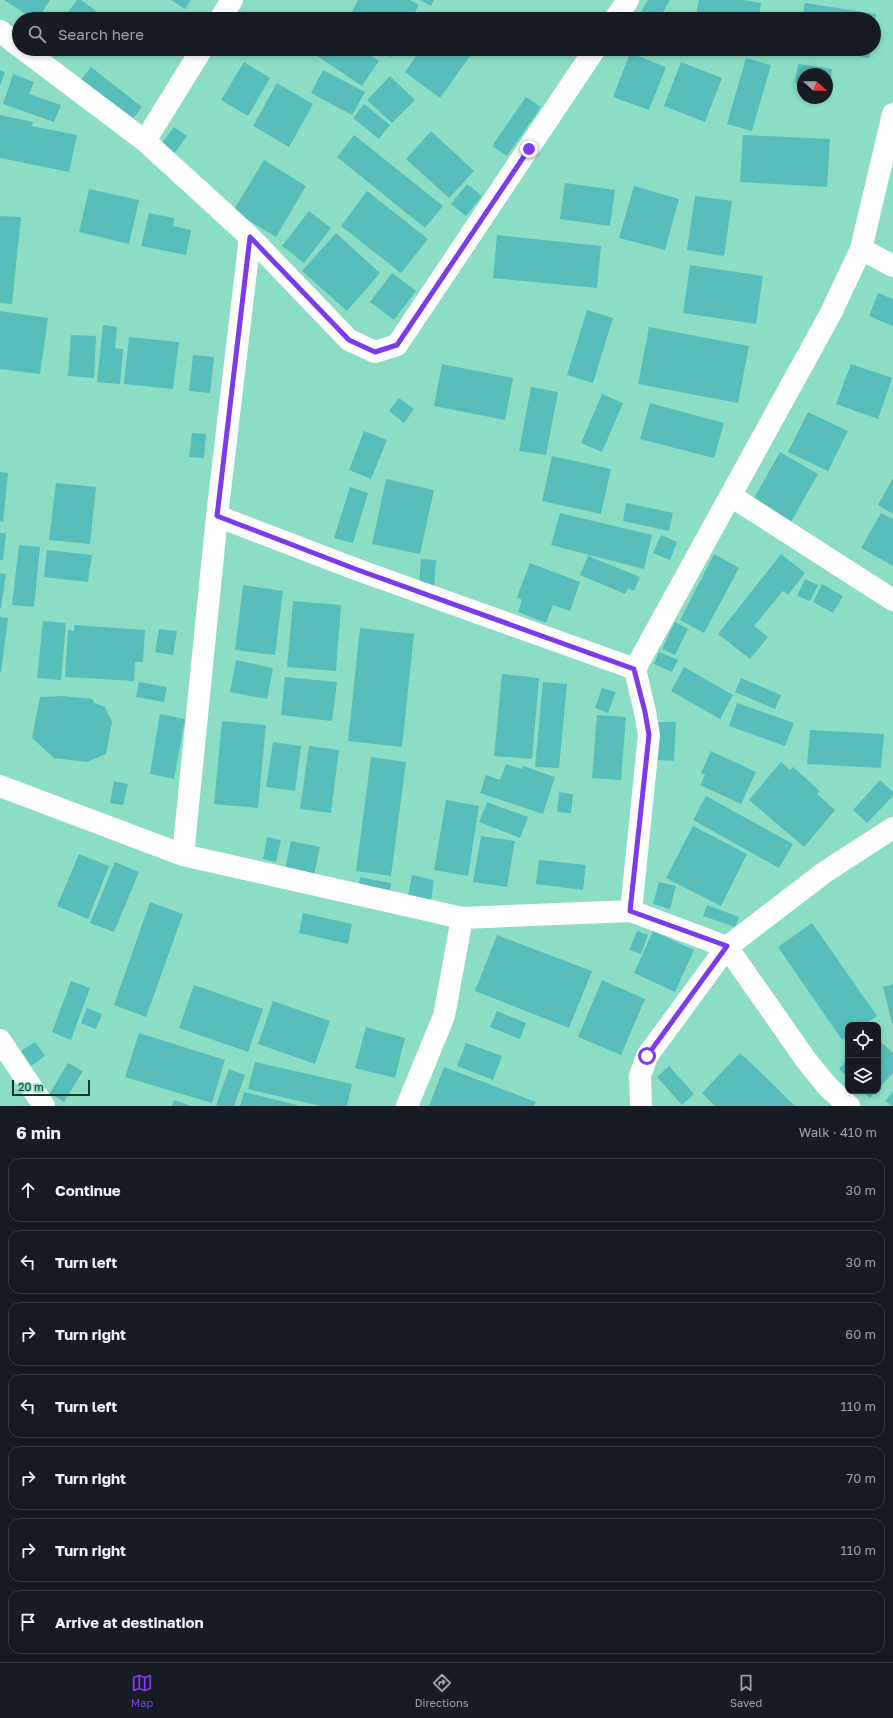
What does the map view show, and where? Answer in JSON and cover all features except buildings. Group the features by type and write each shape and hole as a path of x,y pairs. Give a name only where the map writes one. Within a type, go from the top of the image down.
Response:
{"street":[{"path":"224,12 232,0"},
{"path":"620,12 628,0"},
{"path":"0,32 12,41"},
{"path":"32,56 145,141 250,237 349,340 375,352 397,345 590,56"},
{"path":"145,141 198,56"},
{"path":"630,911 649,735 634,669 831,313 861,249 893,114"},
{"path":"184,855 217,516 250,237"},
{"path":"861,249 893,266"},
{"path":"731,496 893,600"},
{"path":"217,516 358,570 634,669"},
{"path":"0,786 184,855 462,918 630,911 727,946 806,1060 828,1087 848,1106"},
{"path":"641,1106 640,1076 647,1056 727,946 825,872 893,828"},
{"path":"407,1106 444,1016 462,918"},
{"path":"0,1040 44,1106"}],"route":[{"path":"529,149 397,345 375,352 349,340 250,237 217,516 358,570 634,669 649,735 630,911 727,946 647,1056"}]}
